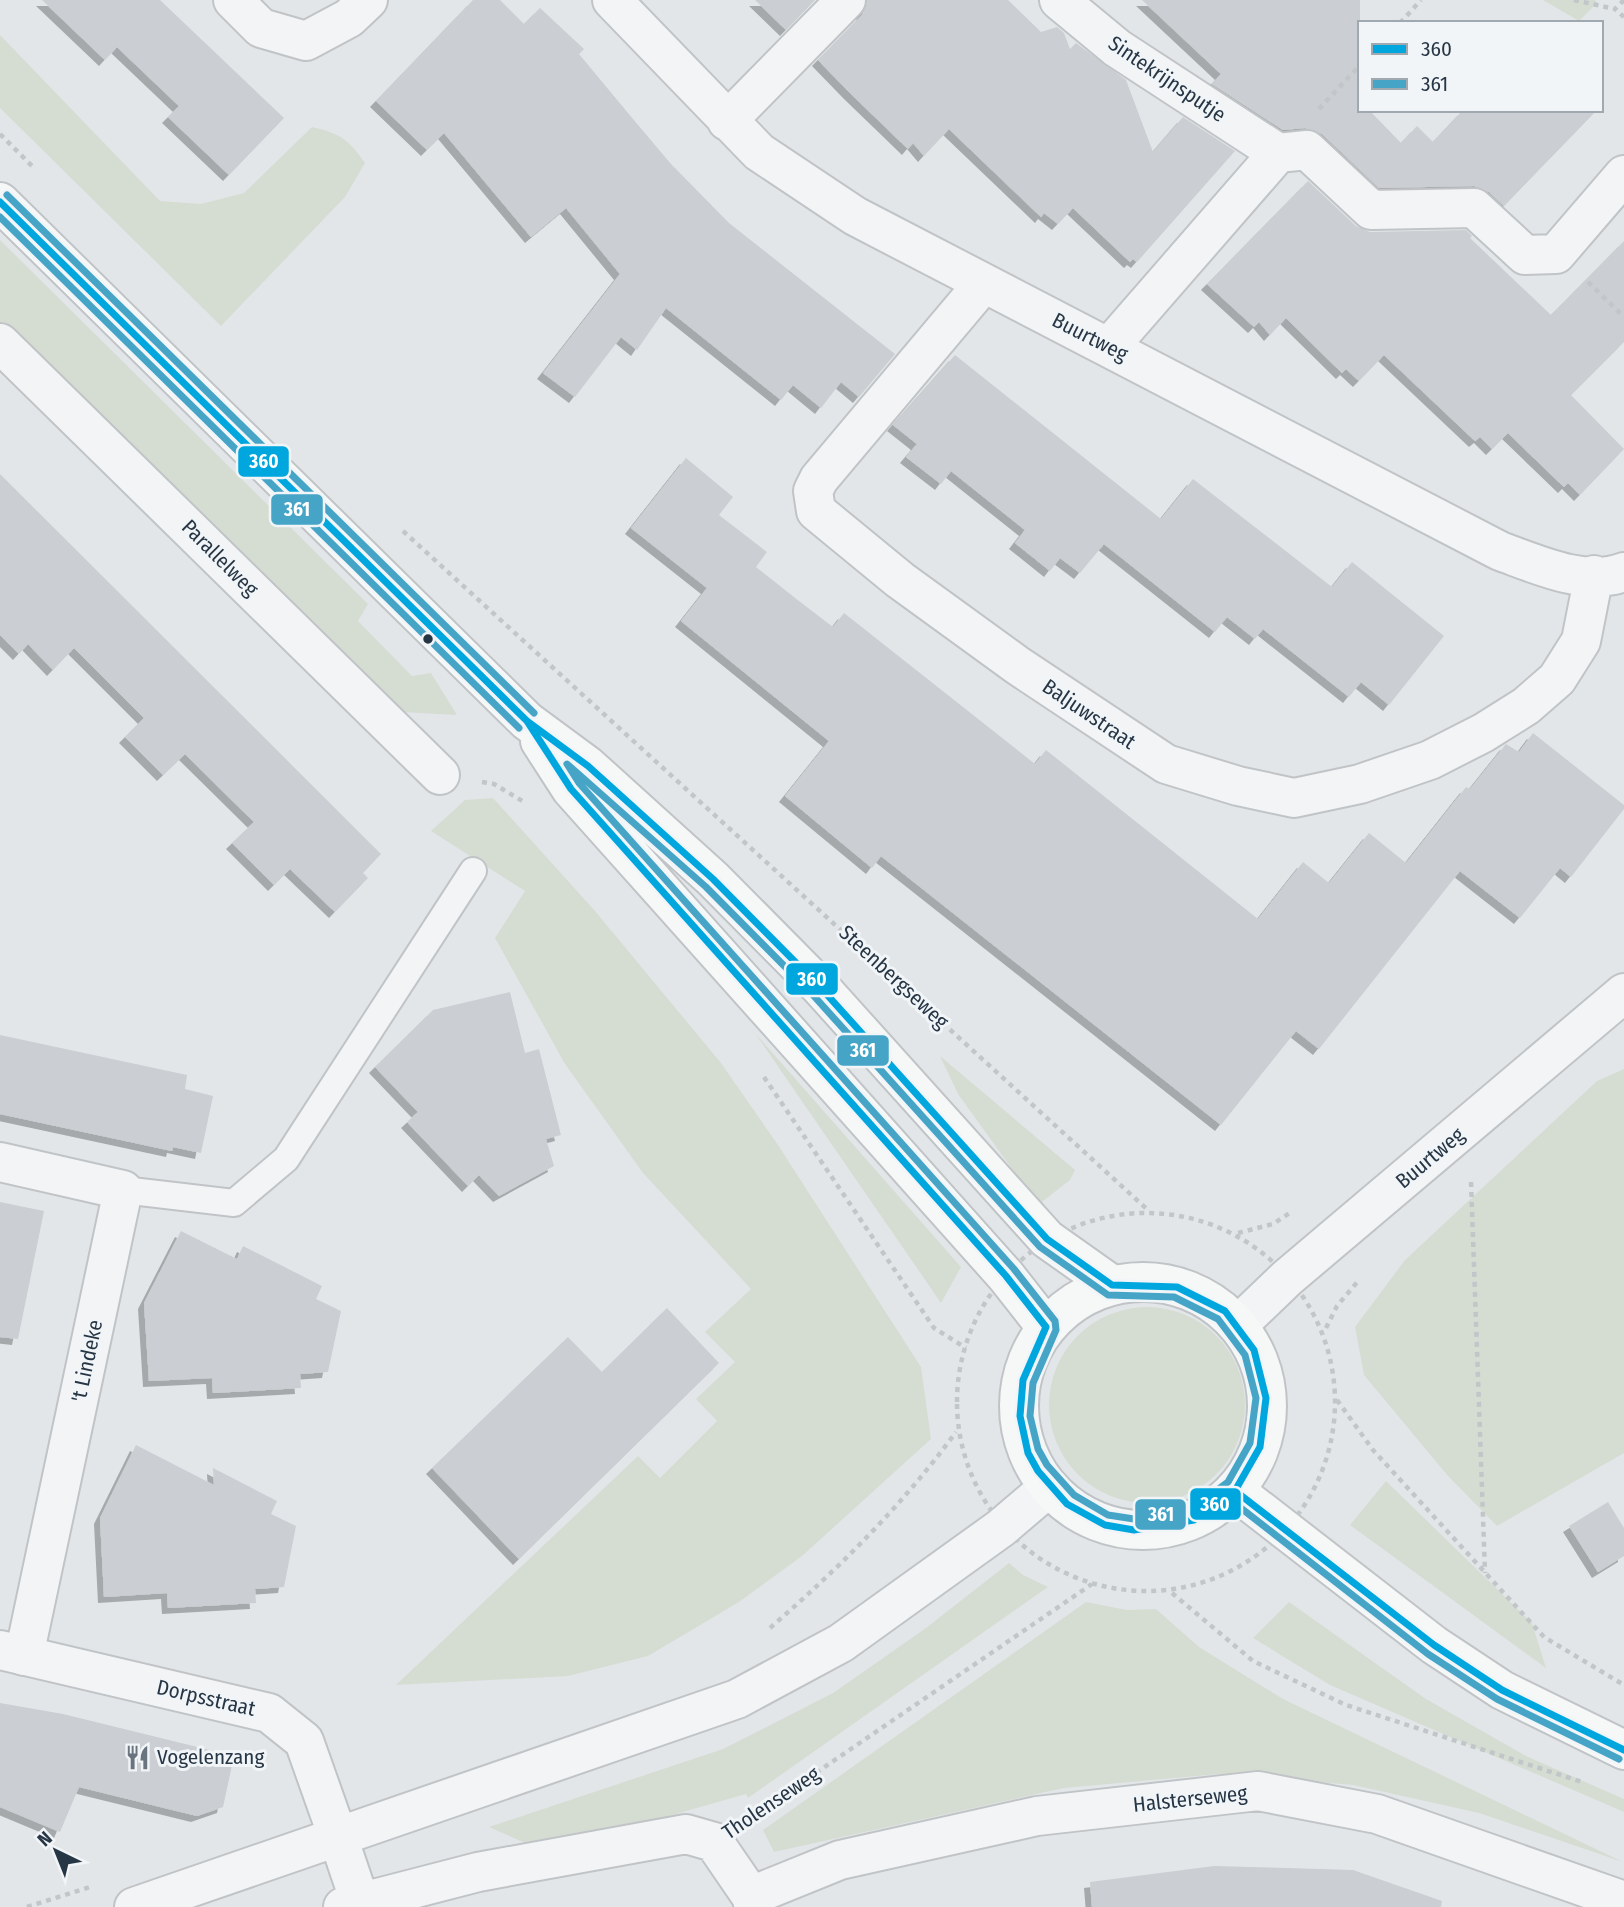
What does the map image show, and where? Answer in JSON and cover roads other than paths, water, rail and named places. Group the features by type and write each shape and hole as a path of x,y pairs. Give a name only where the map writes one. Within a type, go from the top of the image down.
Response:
{"main road":[{"path":"0,202 527,722 588,766 712,878 821,988 1047,1239 1112,1285"},
{"path":"527,722 571,789 1006,1276 1046,1327"},
{"path":"1140,1281 1181,1287 1218,1306 1238,1325 1258,1358 1268,1395 1261,1446 1250,1470 1234,1490 1212,1510 1184,1523 1155,1530 1125,1529 1096,1522 1070,1507 1048,1488 1029,1458 1019,1425 1019,1390 1028,1357 1046,1327 1075,1301 1112,1285 1140,1281"},
{"path":"1234,1490 1456,1660 1502,1690 1624,1750"}],"street":[{"path":"233,0 261,28 306,41 349,18 368,0"},
{"name":"Buurtweg","path":"612,0 760,152 855,216 983,284 1110,346 1500,551 1561,572 1609,574"},
{"path":"727,121 846,0"},
{"name":"Sintekrijnsputje","path":"1059,0 1117,48 1278,153"},
{"path":"1110,346 1278,153 1307,150 1371,210 1474,208 1525,254 1556,254 1624,176"},
{"name":"Baljuwstraat","path":"983,284 819,480 813,491 816,511 900,580 1040,681 1166,764 1237,786 1294,798 1360,784 1430,760 1515,712 1557,679 1581,641 1609,574"},
{"name":"Parallelweg","path":"0,343 440,775"},
{"name":"Buurtweg","path":"1238,1325 1287,1278 1624,993"},
{"path":"0,1162 123,1190"},
{"name":"'t Lindeke","path":"12,1653 123,1190"},
{"path":"134,1907 737,1699 841,1643 1001,1528 1048,1488"},
{"name":"Dorpsstraat","path":"12,1653 269,1713 304,1741 338,1837"},
{"name":"Halsterseweg","path":"752,1902 840,1860 1037,1816 1258,1791 1377,1814 1624,1901"},
{"name":"Tholenseweg","path":"338,1837 351,1905 478,1872 686,1834 714,1842 752,1902"}],"lane":[{"path":"123,1190 234,1203 286,1159 473,871"}],"place":[{"name":"Vogelenzang","path":"137,1757"}]}
